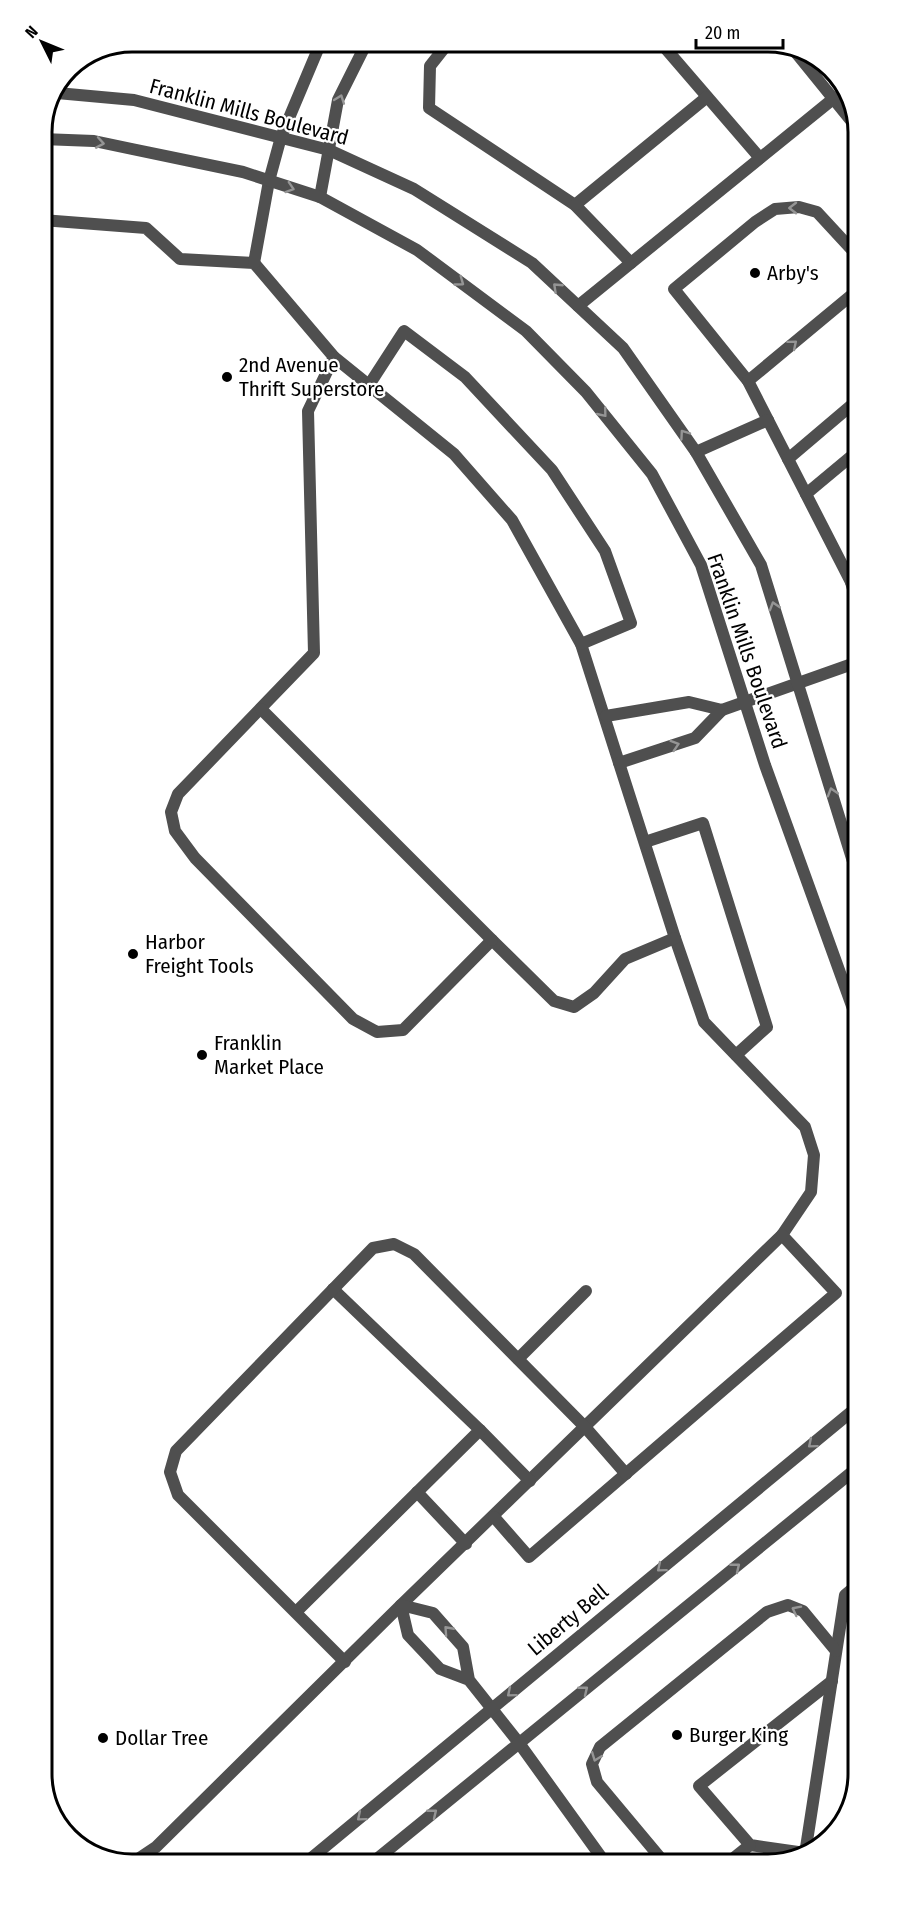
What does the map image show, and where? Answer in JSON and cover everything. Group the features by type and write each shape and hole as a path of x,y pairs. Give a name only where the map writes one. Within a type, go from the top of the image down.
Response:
{"street":[{"path":"254,263 269,181 281,137 317,52"},
{"path":"320,198 338,100 362,52"},
{"path":"441,52 430,66 429,108 575,205 631,263"},
{"path":"669,53 760,158"},
{"path":"802,61 845,113"},
{"name":"Franklin Mills Boulevard","path":"63,94 134,100 329,150 414,189 532,263 623,348 696,452 761,565 848,845"},
{"path":"575,205 707,97"},
{"path":"578,306 833,99"},
{"name":"Franklin Mills Boulevard","path":"53,139 94,141 243,172 320,198 417,250 526,331 586,392 652,474 700,565 745,702 848,994"},
{"path":"848,246 817,212 798,207 775,209 755,222 674,290 748,381 848,571"},
{"path":"53,221 146,228 180,259 254,263 334,357 454,453 512,520 582,644 704,1022 805,1126 814,1155 811,1192 782,1235 156,1847 146,1854"},
{"path":"748,381 848,298"},
{"path":"369,385 404,331 465,377 552,470 605,551 632,623 582,644"},
{"path":"334,357 308,411 314,653 178,794 171,812 175,831 195,858 353,1019 377,1032 403,1030 492,940"},
{"path":"788,459 848,408"},
{"path":"696,452 768,420"},
{"path":"806,494 848,459"},
{"path":"619,763 696,738 722,710 848,665"},
{"path":"606,716 689,702 722,710"},
{"path":"261,709 554,1001 574,1007 594,993 625,959 675,938"},
{"path":"645,842 703,823 767,1027 736,1055"},
{"path":"494,1517 529,1557 837,1293 782,1235"},
{"path":"345,1662 178,1495 170,1472 176,1452 373,1248 394,1244 414,1254 585,1427 626,1474"},
{"path":"333,1289 530,1481"},
{"path":"518,1359 586,1291"},
{"name":"Liberty Bell","path":"316,1854 848,1414"},
{"path":"296,1612 480,1430"},
{"path":"383,1854 848,1475"},
{"path":"417,1492 466,1544"},
{"path":"807,1844 845,1595 848,1592"},
{"path":"401,1605 408,1635 440,1669 469,1680"},
{"path":"401,1605 433,1613 463,1647 469,1680 519,1743 598,1854"},
{"path":"657,1854 597,1782 591,1764 600,1747 767,1612 788,1605 803,1611 836,1651"},
{"path":"789,1851 750,1845 699,1786 832,1681"},
{"path":"739,1854 750,1845"}],"place":[{"name":"Arby's","path":"755,273"},
{"name":"2nd Avenue Thrift Superstore","path":"227,377"},
{"name":"Harbor Freight Tools","path":"133,954"},
{"name":"Franklin Market Place","path":"202,1055"},
{"name":"Burger King","path":"677,1735"},
{"name":"Dollar Tree","path":"103,1738"}]}
